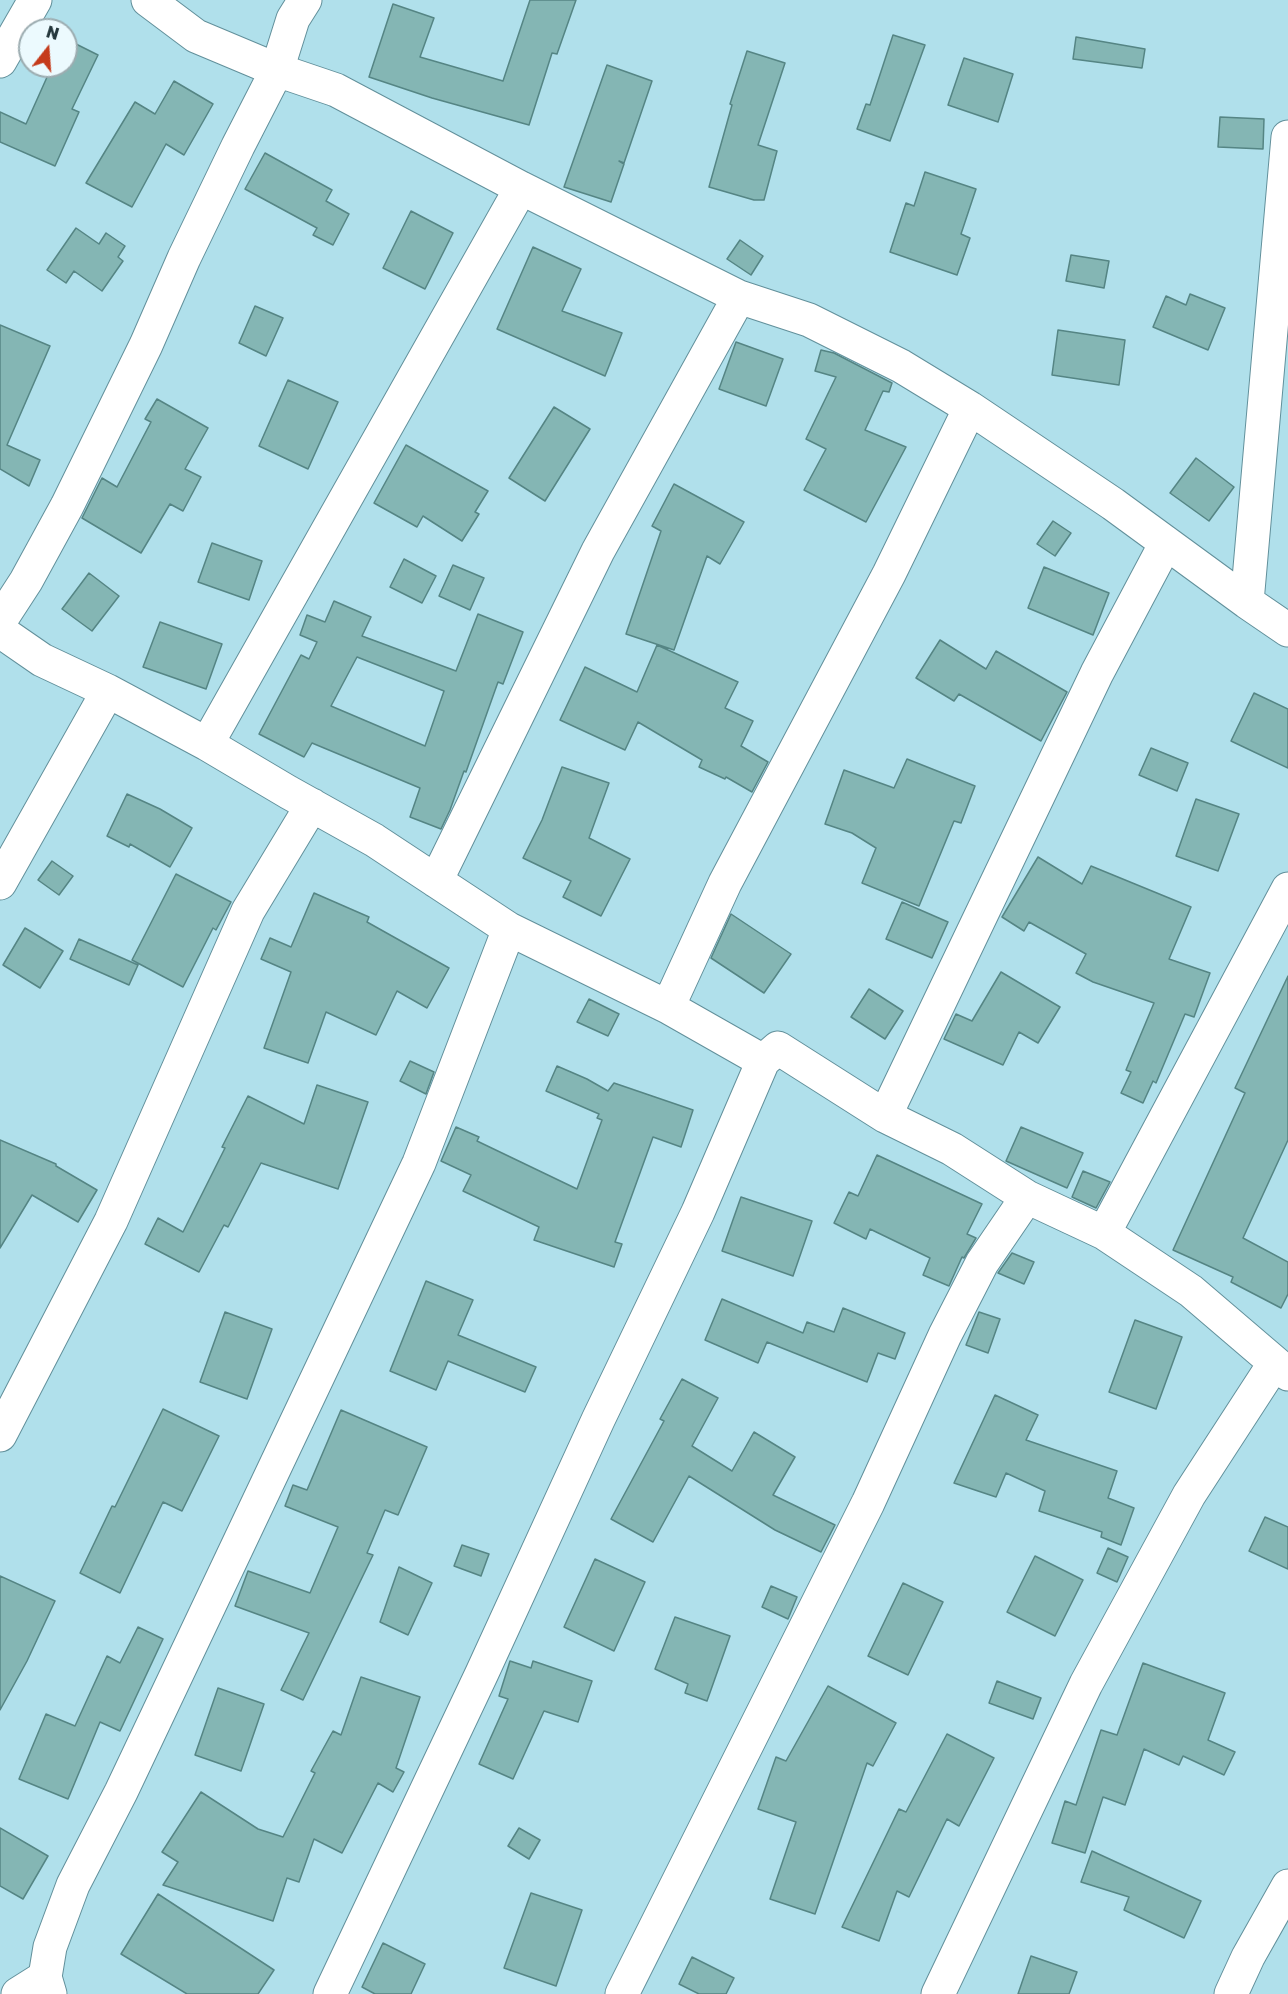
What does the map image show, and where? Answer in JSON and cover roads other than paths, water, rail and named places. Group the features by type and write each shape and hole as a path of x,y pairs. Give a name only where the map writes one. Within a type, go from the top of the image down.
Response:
{"street":[{"path":"0,61 35,0"},
{"path":"148,0 195,36 277,70 336,90 521,188 740,297 809,320 901,366 970,408 1113,504 1288,630"},
{"path":"0,621 26,581 67,506 146,345 223,177 277,70 293,19 305,0"},
{"path":"1247,602 1288,137"},
{"path":"207,744 521,188"},
{"path":"436,881 598,551 740,297"},
{"path":"668,1007 725,883 889,574 970,408"},
{"path":"885,1116 1097,673 1166,543"},
{"path":"0,630 42,660 108,691 207,744 374,840 509,929 668,1007 763,1061"},
{"path":"0,883 108,691"},
{"path":"0,1435 111,1221 248,911 312,805"},
{"path":"1104,1233 1288,890"},
{"path":"18,1994 48,1985 50,1947 73,1884 122,1792 419,1163 509,929"},
{"path":"330,1994 477,1684 598,1420 698,1212 763,1061 777,1048 885,1116 952,1149 1028,1197 1104,1233 1191,1291 1281,1369 1244,1413 1189,1495 1086,1684 938,1994"},
{"path":"622,1994 868,1503 945,1335 982,1263 1028,1197"},
{"path":"1231,1994 1248,1957 1288,1886"},
{"path":"0,1990 9,1994"}]}
